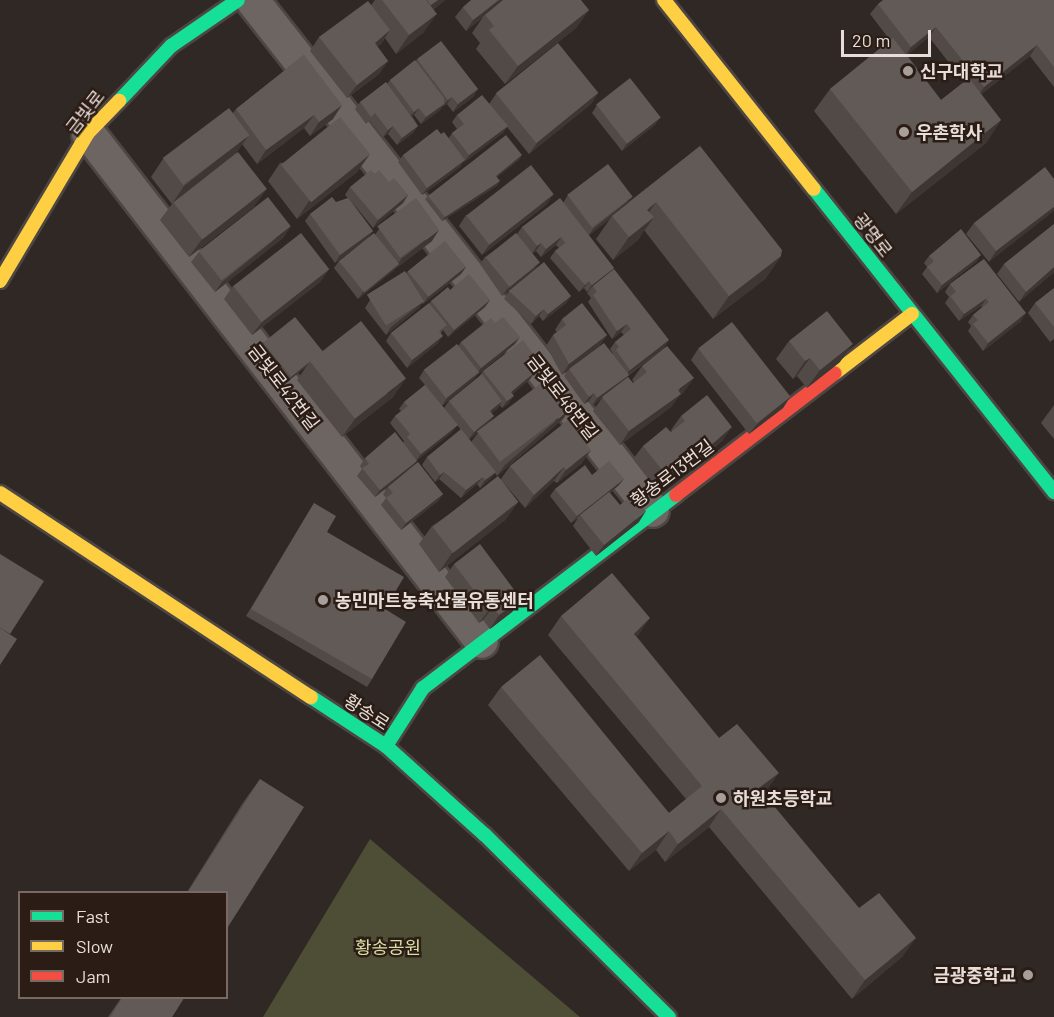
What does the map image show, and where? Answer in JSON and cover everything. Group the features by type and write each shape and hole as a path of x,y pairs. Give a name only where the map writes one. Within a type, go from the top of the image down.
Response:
{"street":[{"name":"금빛로","path":"0,281 88,133 171,46 237,0"},
{"name":"금빛로48번길","path":"252,0 652,510"},
{"name":"광명로","path":"664,0 1054,492"},
{"name":"금빛로42번길","path":"88,133 481,641"},
{"name":"황송로13번길","path":"386,746 423,688 652,510 912,314"},
{"name":"황송로","path":"0,493 386,746 485,835 669,1017"}],"green space":[{"name":"황송공원","path":"370,839 580,1017 263,1017"}],"building":[{"path":"382,0 426,0 437,14 409,35"},
{"path":"427,0 438,0 431,5"},
{"path":"471,0 499,0 473,20 463,7"},
{"path":"503,0 581,0 589,10 518,66 489,30 494,26 485,15"},
{"path":"883,0 1054,0 1054,67 1037,45 984,87 936,27 911,47 878,4"},
{"path":"368,1 390,30 375,43 388,61 357,85 319,37"},
{"name":"우촌학사","path":"893,38 941,100 969,78 1001,120 912,192 830,89"},
{"path":"441,41 478,89 458,104 452,97 448,100 417,59"},
{"path":"558,43 598,93 536,143 496,93"},
{"path":"304,55 342,105 319,122 314,115 266,150 236,109"},
{"path":"415,60 444,98 444,104 426,117 419,108 414,112 390,80"},
{"path":"630,78 661,117 627,144 596,104"},
{"path":"386,82 418,126 402,138 393,126 388,130 375,113 371,117 360,102"},
{"path":"482,95 508,126 469,155 452,133 464,124 457,115"},
{"path":"229,108 249,135 183,185 163,158"},
{"path":"340,117 370,154 311,202 281,165"},
{"path":"437,129 441,134 444,132 465,160 427,188 403,155"},
{"path":"506,135 522,155 496,176 500,181 445,217 428,196"},
{"path":"700,146 782,250 781,256 729,296 656,202 647,210 654,217 629,237 612,216"},
{"path":"238,152 267,189 202,240 173,202"},
{"path":"608,164 633,197 592,227 567,195"},
{"path":"531,165 554,194 489,245 466,215"},
{"path":"1045,167 1054,179 1054,207 996,251 974,223"},
{"path":"371,170 375,174 379,170 389,182 394,178 408,195 378,220 350,187"},
{"path":"268,197 291,226 221,280 199,251"},
{"path":"332,197 336,202 348,198 373,231 340,255 310,214"},
{"path":"416,198 439,230 400,258 377,226"},
{"path":"560,198 614,268 592,285 589,281 585,285 555,251 565,243 561,237 546,249 541,243 537,246 522,227"},
{"path":"1054,224 1054,267 1026,292 1004,264"},
{"path":"961,229 981,255 942,285 927,267 934,261 929,256"},
{"path":"301,233 329,269 262,322 233,286"},
{"path":"374,233 399,264 364,292 339,261"},
{"path":"516,233 540,263 510,287 486,258"},
{"path":"445,241 466,267 428,297 408,271"},
{"path":"984,259 1026,313 988,343 973,324 978,320 973,315 989,302 986,299 991,295 964,314 950,296 956,292 950,284"},
{"path":"544,262 571,296 548,314 544,309 536,316 509,291"},
{"path":"614,269 669,340 630,370 616,350 619,347 615,342 631,329 627,324 617,331 593,295 597,292 593,286"},
{"path":"405,271 424,302 386,325 367,295"},
{"path":"469,274 490,300 454,330 431,301 448,287 450,290"},
{"path":"1054,288 1054,327 1035,303"},
{"path":"429,303 447,325 439,331 443,336 412,360 391,333"},
{"path":"582,303 607,335 569,364 553,335 566,325 562,319"},
{"path":"827,311 853,344 820,370 810,358 805,361 789,341"},
{"path":"295,317 323,351 291,377 263,343"},
{"path":"503,317 520,337 481,368 461,342 491,318 495,323"},
{"path":"361,321 406,379 355,419 310,361"},
{"path":"732,322 790,397 757,423 698,348"},
{"path":"523,340 539,362 533,368 535,372 511,392 514,396 507,401 483,371"},
{"path":"604,343 629,375 597,398 594,393 589,397 569,369"},
{"path":"457,344 479,372 446,398 424,370"},
{"path":"667,346 694,378 678,390 681,394 629,431 602,397 628,377 633,383 647,372 642,366"},
{"path":"482,374 502,401 490,411 494,416 474,432 449,401"},
{"path":"548,378 571,408 500,462 477,432"},
{"path":"425,385 458,425 421,454 407,437 410,434 395,416 408,406 404,402"},
{"path":"707,395 732,427 683,469 680,466 667,476 643,446 666,427 671,432 685,421 681,416"},
{"path":"568,420 591,450 566,470 564,467 534,495 510,466"},
{"path":"461,429 496,472 485,480 483,477 466,490 444,472 440,475 427,457"},
{"path":"395,432 417,461 380,490 362,468 369,464 365,458"},
{"path":"609,461 624,479 577,516 555,489 585,465 592,475"},
{"path":"418,462 443,494 406,523 386,498 393,493 388,487"},
{"path":"498,476 518,502 453,553 433,527"},
{"path":"609,492 620,505 633,494 646,511 604,545 580,515"},
{"name":"농민마트농축산물유통센터","path":"314,503 336,516 327,532 404,577 385,609 406,622 372,679 251,609"},
{"path":"480,544 521,599 499,615 493,607 489,610 454,564"},
{"path":"0,554 44,581 10,634 0,628"},
{"path":"612,573 650,618 634,634 719,738 737,724 779,773 759,788 859,908 879,893 916,938 865,980 721,809 678,844 669,831 642,853 501,687 540,655 669,813 702,786 561,616"},
{"path":"0,628 17,639 0,665"},
{"path":"260,779 304,807 228,927 228,891 189,891"},
{"path":"121,999 183,999 172,1017 110,1017"}],"traffic: fast":[{"path":"119,101 171,46 238,0"},
{"path":"814,189 1054,492"},
{"path":"386,746 423,688 676,495"},
{"path":"311,697 386,746 485,835 669,1017"}],"traffic: slow":[{"path":"664,0 814,189"},
{"path":"0,281 88,133 119,101"},
{"path":"835,373 912,314"},
{"path":"0,493 311,697"}],"traffic: jam":[{"path":"676,495 835,373"}],"place":[{"name":"신구대학교","path":"908,71"},
{"name":"우촌학사","path":"904,132"},
{"name":"농민마트농축산물유통센터","path":"323,600"},
{"name":"하원초등학교","path":"721,798"},
{"name":"금광중학교","path":"1028,975"}]}
